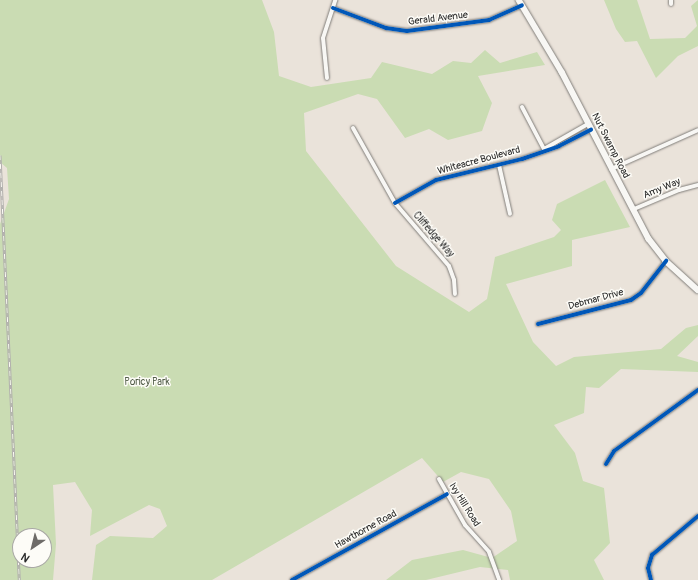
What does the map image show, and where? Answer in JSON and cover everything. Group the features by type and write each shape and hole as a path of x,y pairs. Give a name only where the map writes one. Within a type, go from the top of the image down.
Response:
{"main road":[{"name":"Nut Swamp Road","path":"521,3 550,50 649,239 666,261 698,290"}],"street":[{"path":"327,78 323,38 324,26 335,0"},
{"name":"Gerald Avenue","path":"332,8 386,28 407,31 489,20 521,3"},
{"path":"522,107 544,149 588,124"},
{"name":"Cliffedge Way","path":"353,128 395,203 448,266 454,280 455,294"},
{"name":"Whiteacre Boulevard","path":"395,203 436,180 499,165 544,149 559,146 591,130"},
{"path":"611,169 698,130"},
{"path":"499,165 510,214"},
{"name":"Amy Way","path":"634,209 679,190 698,185"},
{"name":"Debmar Drive","path":"538,324 630,300 641,293 666,261"},
{"path":"606,464 614,451 698,390"},
{"name":"Ivy Hill Road","path":"439,479 465,525 489,552 499,580"},
{"name":"Hawthorne Road","path":"292,580 447,494"},
{"path":"651,580 648,568 652,555 698,516"}],"green space":[{"name":"Poricy Park","path":"0,0 262,0 274,32 279,76 311,87 371,78 382,62 432,74 453,61 471,63 485,50 500,63 537,52 545,65 478,76 492,103 482,131 448,140 429,129 405,138 377,99 358,94 304,113 306,151 396,266 469,312 487,299 495,257 554,237 561,230 552,220 557,204 605,180 630,227 572,240 572,266 506,284 533,342 556,366 574,357 661,349 686,328 698,325 698,336 677,356 698,362 698,372 621,369 599,388 586,387 584,413 554,425 575,453 583,481 604,488 610,543 594,560 604,580 510,580 508,570 480,567 426,580 386,580 412,560 463,550 492,558 517,541 511,511 489,479 461,472 443,482 422,458 212,580 92,580 96,545 110,536 153,538 167,526 160,509 149,505 90,536 92,510 75,482 53,485 56,544 53,580 0,580 0,224 9,199 7,168 0,162"},
{"path":"604,0 637,0 650,39 685,38 697,26 691,6 698,0 698,46 678,56 656,78 637,41 625,42 616,29"}],"railway":[{"path":"0,155 19,580"}],"cycle path":[{"path":"333,8 386,28 407,31 489,20 522,5"},
{"path":"395,203 436,180 522,159 559,146 591,130"},
{"path":"538,324 631,300 641,293 666,261"},
{"path":"606,464 614,451 698,390"},
{"path":"292,580 447,494"},
{"path":"651,580 648,568 652,555 698,516"}]}
